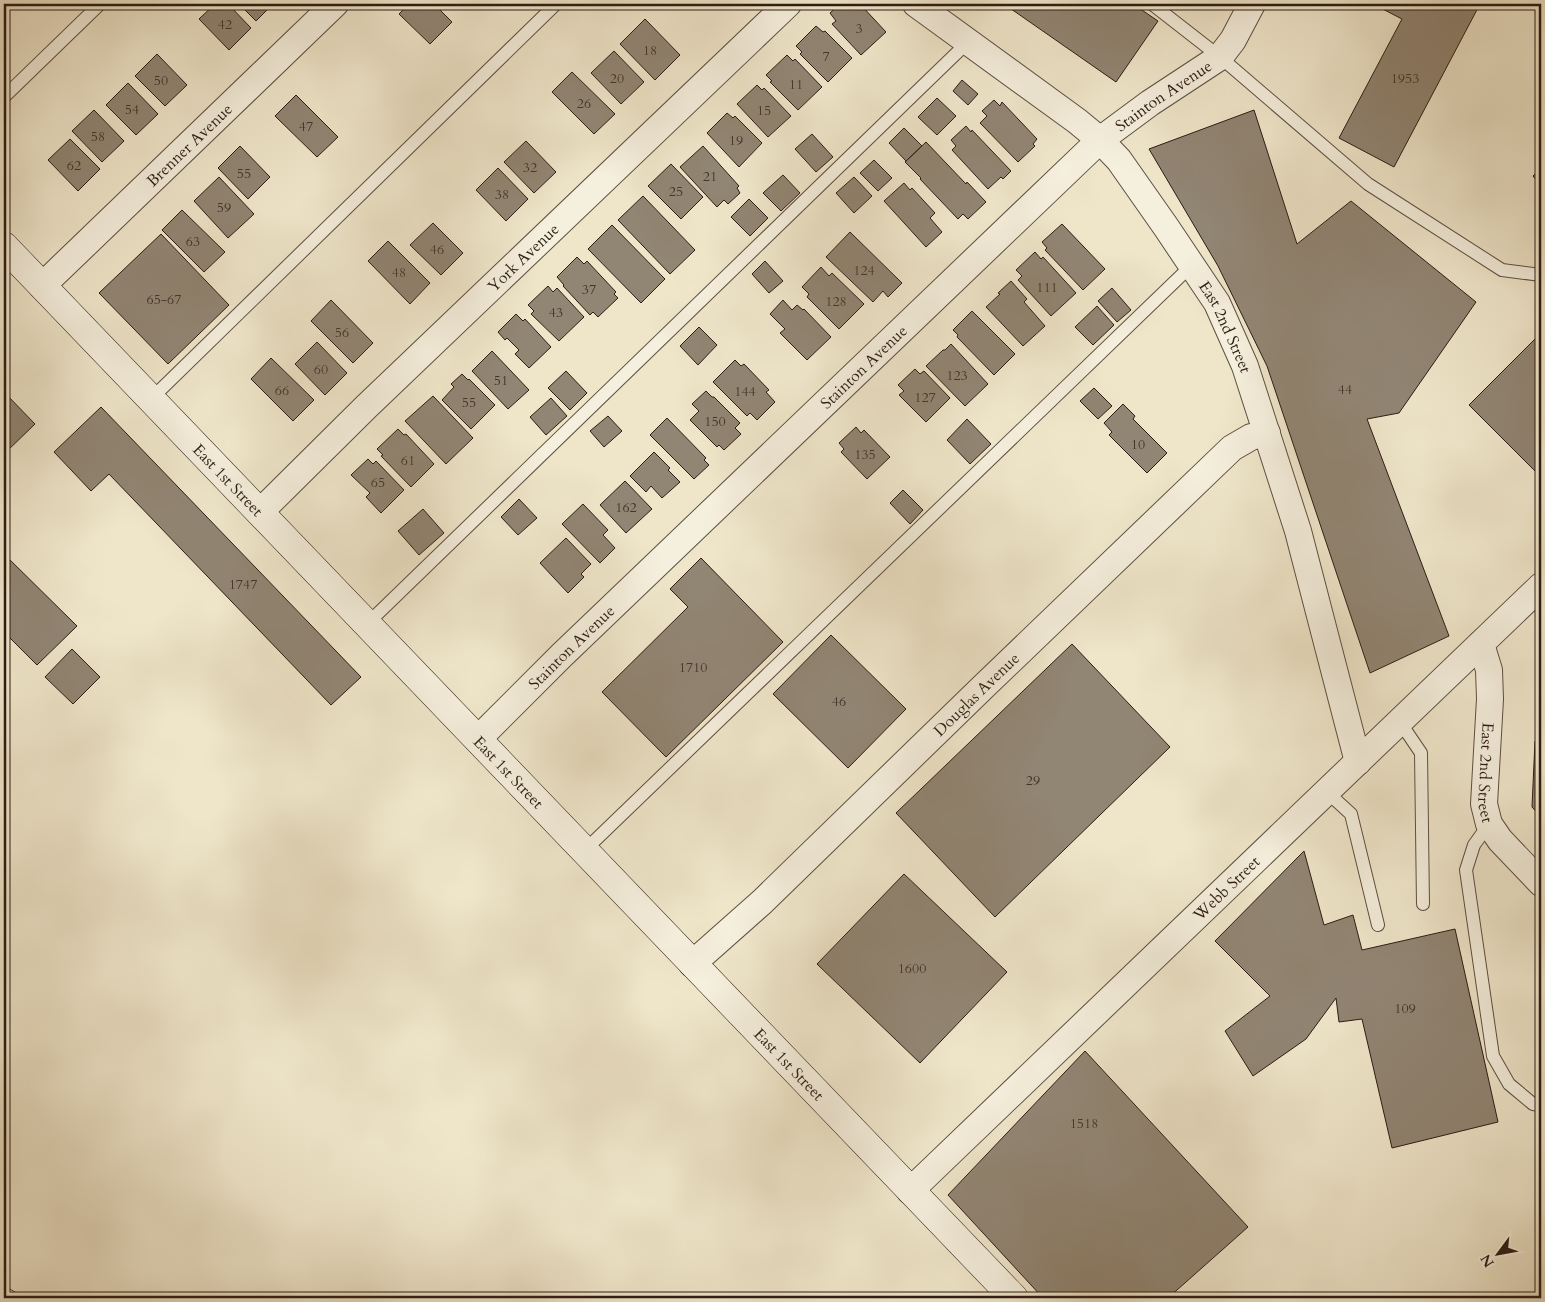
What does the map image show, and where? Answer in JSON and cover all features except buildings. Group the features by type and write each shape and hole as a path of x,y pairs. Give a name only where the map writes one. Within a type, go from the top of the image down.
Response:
{"main road":[{"name":"East 1st Street","path":"4,246 1014,1298"}],"street":[{"name":"Brenner Avenue","path":"42,286 335,4"},
{"name":"York Avenue","path":"260,512 366,407 788,4"},
{"name":"East 2nd Street","path":"916,4 1077,120 1100,140 1119,160 1216,303 1245,366 1298,531 1358,762"},
{"name":"Stainton Avenue","path":"478,740 562,655 1100,140 1150,102 1220,57 1233,40 1252,4"},
{"name":"Douglas Avenue","path":"692,964 762,902 975,694 1232,448 1251,437 1267,433"},
{"name":"Webb Street","path":"910,1191 1541,586"},
{"name":"East 2nd Street","path":"1482,644 1489,670 1490,699 1484,804 1490,824 1500,840 1541,884"}],"lane":[{"path":"4,97 100,4"},
{"path":"151,399 556,4"},
{"path":"1152,4 1220,57 1368,184 1502,270 1541,275"},
{"path":"367,624 968,42"},
{"path":"584,851 1192,265"},
{"path":"1400,722 1422,753 1423,904"},
{"path":"1327,792 1351,814 1378,925"},
{"path":"1490,824 1474,844 1466,870 1493,1056 1509,1084 1533,1104 1541,1106"}],"railway":[{"path":"4,1288 20,1298"}]}
